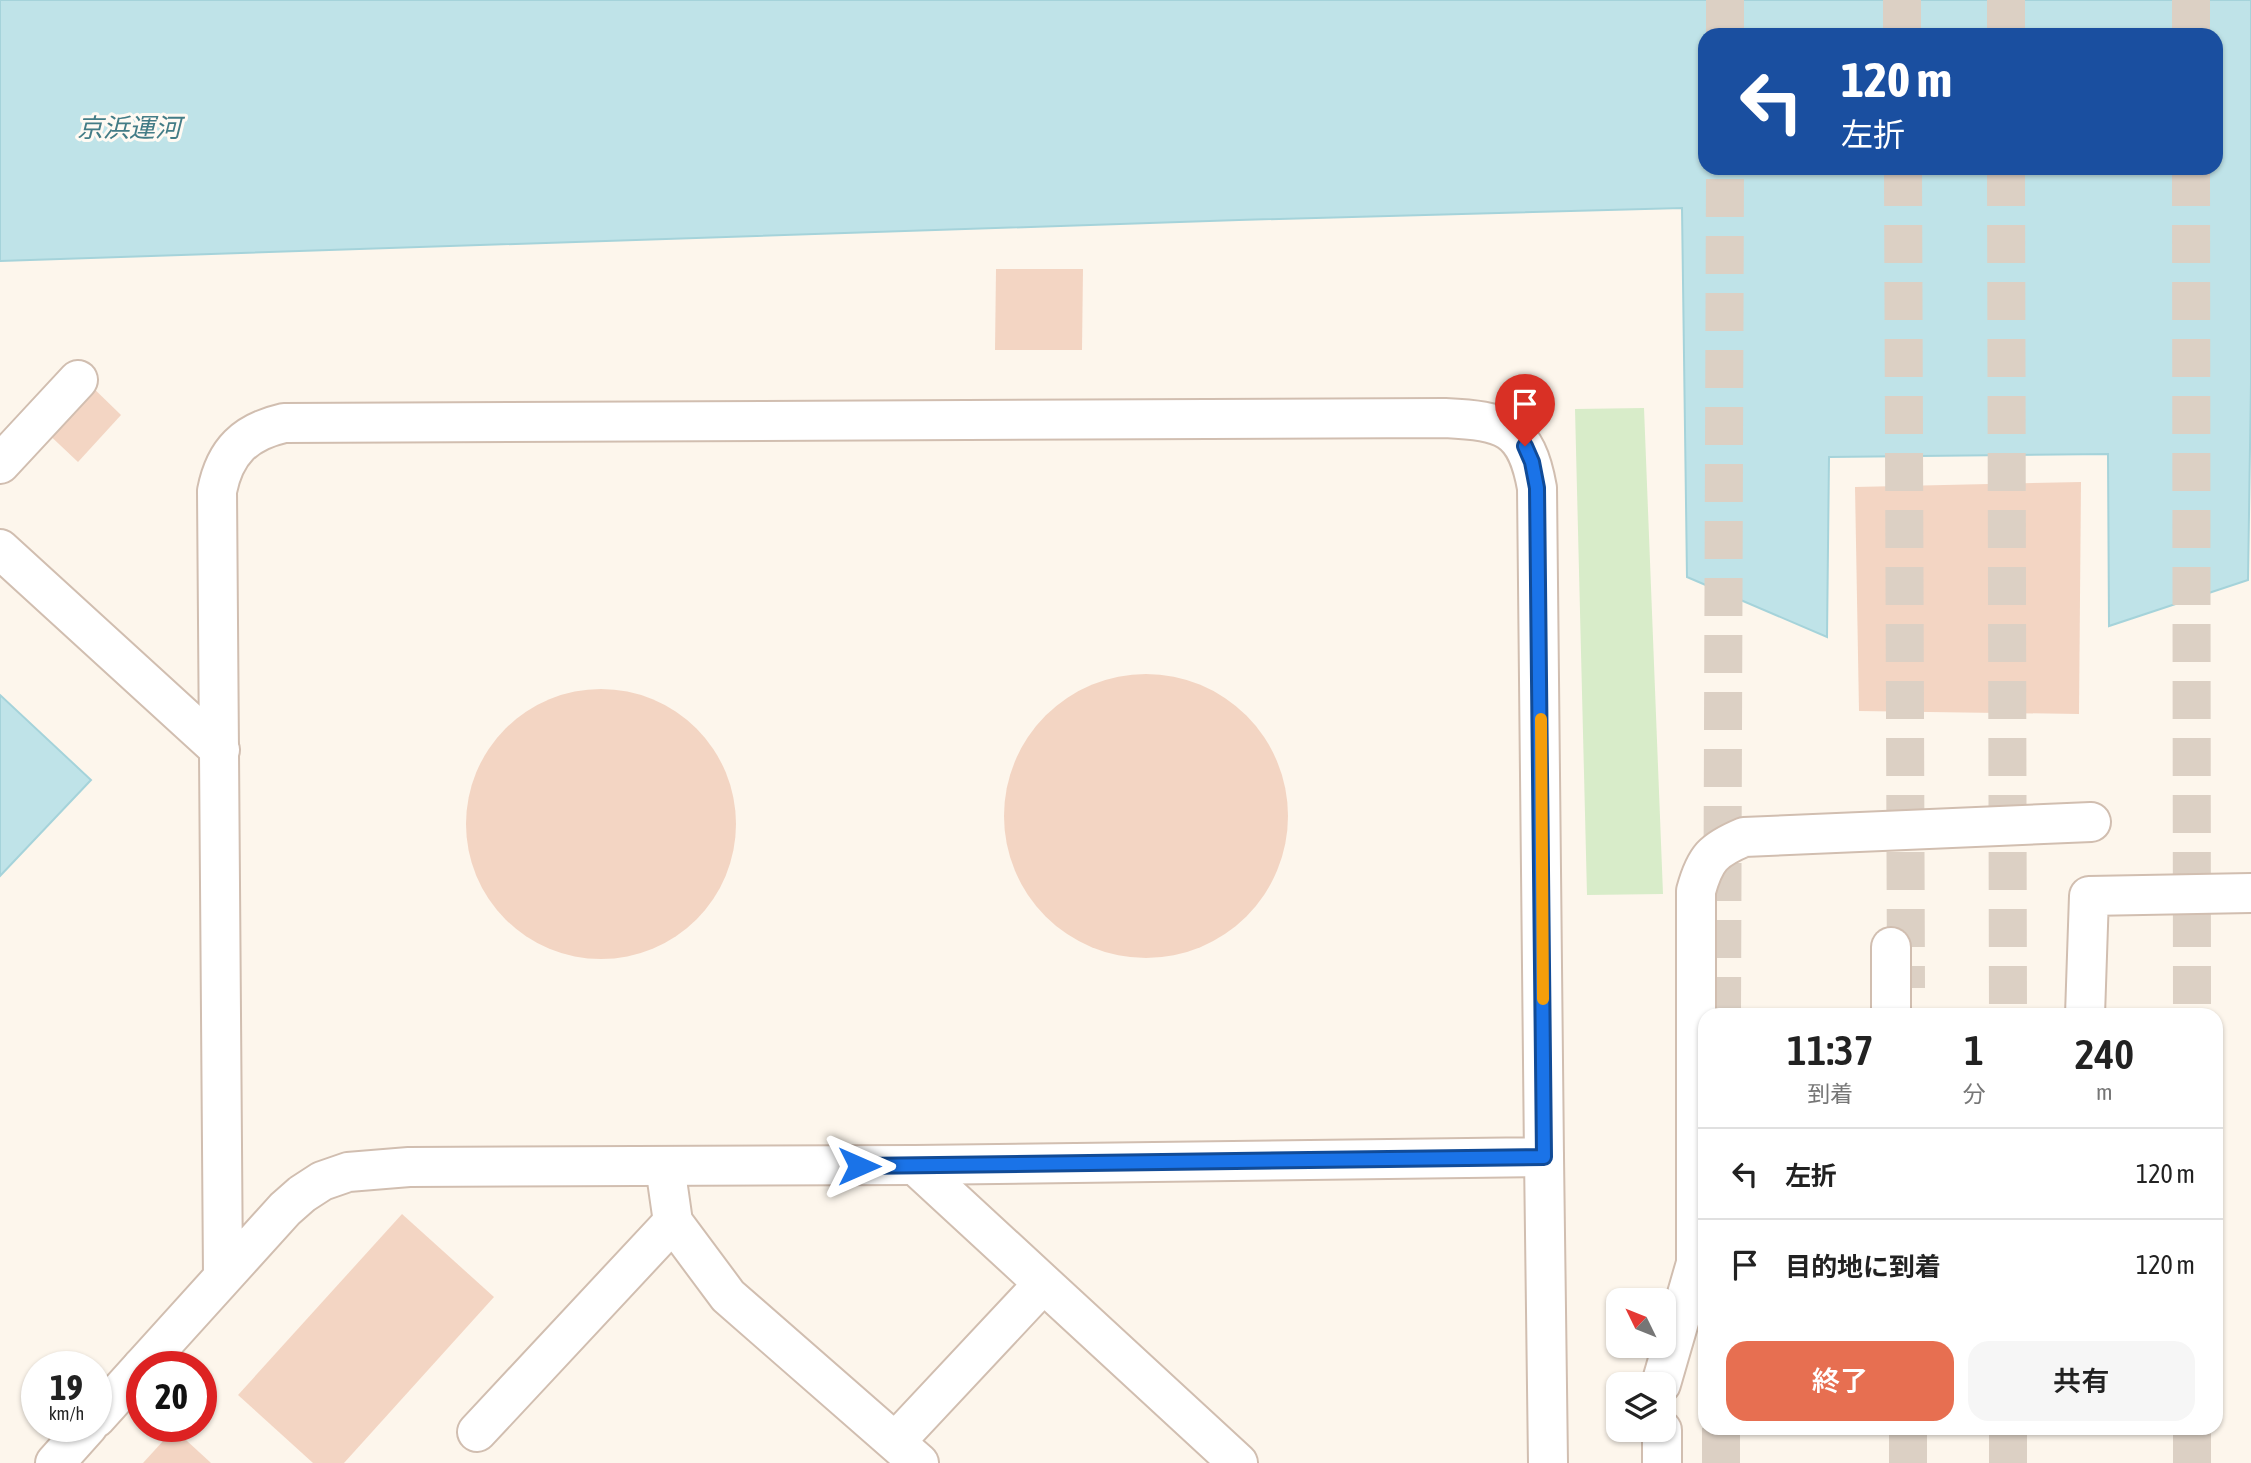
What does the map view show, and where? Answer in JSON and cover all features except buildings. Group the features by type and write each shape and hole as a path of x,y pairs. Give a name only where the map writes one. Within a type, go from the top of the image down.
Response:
{"lane":[{"path":"0,464 78,380"},
{"path":"223,1277 217,491 225,462 250,436 264,428 284,423 1482,419 1507,429 1525,446 1532,462 1537,488 1544,1157 1553,1457"},
{"path":"0,549 220,750"},
{"path":"1664,1372 1696,1263 1696,891 1703,866 1719,848 1744,836 2091,822"},
{"path":"2085,1008 2090,896 2251,893"},
{"path":"1891,947 1891,1008"},
{"path":"156,1351 285,1209 322,1181 348,1172 409,1167 915,1165 1544,1157"},
{"path":"915,1165 1238,1463"},
{"path":"665,1166 673,1223 728,1296 908,1452 1043,1284"},
{"path":"477,1432 673,1223"},
{"path":"112,1400 126,1385"},
{"path":"55,1463 74,1442"},
{"path":"1662,1442 1662,1463"}],"green space":[{"path":"1644,408 1663,894 1587,895 1575,409"}],"water":[{"name":"京浜運河","path":"0,0 2251,0 2248,580 2109,626 2108,454 1829,457 1827,637 1687,577 1682,208 0,261"},
{"path":"0,695 91,780 0,876"}],"tunnel":[{"path":"1725,0 1725,28"},
{"path":"1902,0 1902,28"},
{"path":"2006,0 2006,28"},
{"path":"2191,0 2191,28"},
{"path":"1722,1008 1725,175"},
{"path":"1903,175 1906,988"},
{"path":"2006,175 2008,1008"},
{"path":"2191,175 2192,1008"},
{"path":"1721,1435 1721,1463"},
{"path":"1908,1435 1908,1463"},
{"path":"2008,1435 2008,1463"},
{"path":"2192,1435 2192,1463"}],"slow traffic":[{"path":"1541,719 1543,999"}],"route":[{"path":"859,1166 1544,1157 1537,488 1532,462 1525,446"}]}
